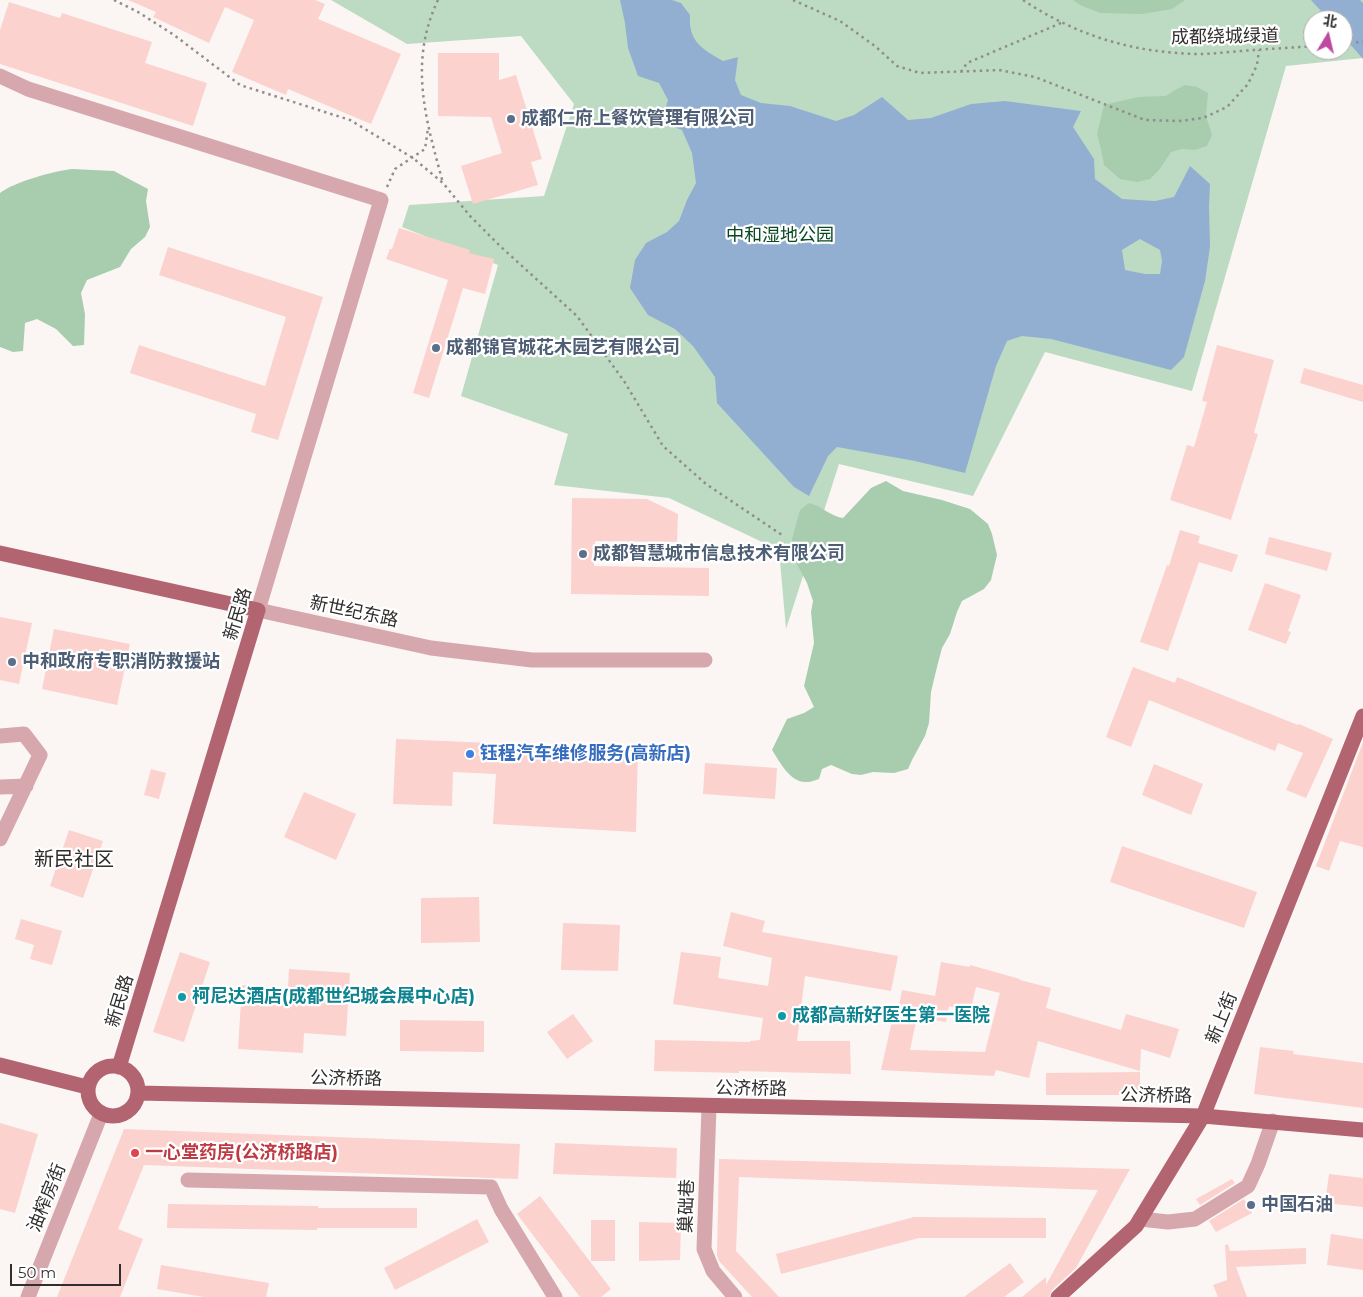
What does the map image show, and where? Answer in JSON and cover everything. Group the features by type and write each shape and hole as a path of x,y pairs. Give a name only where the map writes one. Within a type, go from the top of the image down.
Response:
{"main road":[{"name":"新世纪东路","path":"0,552 258,610"},
{"name":"新民路","path":"120,1066 258,610"},
{"name":"新上街","path":"1058,1297 1136,1226 1203,1116 1363,716"},
{"path":"0,1065 87,1087"},
{"path":"120,1066 134,1076 138,1085 136,1102 124,1114 117,1116 101,1114 90,1102 87,1095 90,1079 102,1068 120,1066"},
{"name":"公济桥路","path":"138,1094 1203,1116 1363,1130"}],"street":[{"path":"0,76 28,89 381,200"},
{"name":"新民路","path":"258,610 381,200"},
{"name":"新世纪东路","path":"258,610 431,648 523,659 705,660"},
{"path":"0,736 24,734 40,755 2,832"},
{"path":"0,787 26,786"},
{"name":"巢础巷","path":"709,1107 704,1249 713,1271 735,1297"},
{"name":"油榨房街","path":"28,1297 101,1114"},
{"path":"1140,1219 1168,1222 1195,1219 1248,1186 1273,1121"},
{"path":"188,1180 491,1188 501,1208 555,1297"}],"path":[{"path":"114,0 138,12 174,35 240,85 350,120 413,158 443,183 476,222 577,316 624,381 663,446 706,484 782,536"},
{"path":"438,0 426,32 421,80 428,125 443,183"},
{"path":"793,0 840,21 875,46 897,66 920,73 999,70 1035,76 1145,120 1179,121 1203,118 1227,107 1248,84 1257,65 1259,50"},
{"name":"成都绕城绿道","path":"1023,0 1061,23 1100,39 1174,52 1201,54 1303,47"},
{"path":"961,72 967,63 1061,23"},
{"path":"381,200 395,169 425,150 428,125"}],"green space":[{"name":"中和湿地公园","path":"331,0 1363,0 1363,58 1353,59 1353,10 1303,10 1303,60 1344,60 1286,66 1192,391 1045,352 973,496 839,464 786,629 779,550 669,498 554,485 568,434 461,396 498,265 402,227 409,205 544,196 574,104 521,36 407,44"},
{"path":"1073,0 1185,0 1172,9 1142,14 1100,13"},
{"path":"1185,85 1197,87 1208,93 1206,116 1212,135 1207,146 1195,150 1182,149 1171,152 1159,170 1150,179 1137,182 1120,179 1104,165 1097,134 1104,105 1138,97 1166,96"},
{"path":"72,169 114,171 148,189 146,201 150,227 145,237 131,249 120,267 87,280 81,293 85,314 84,345 73,346 56,329 37,319 25,323 23,351 13,352 0,347 0,193 34,178"},
{"path":"886,481 903,491 970,509 988,524 997,555 991,580 984,589 962,601 957,612 950,634 942,648 937,667 931,692 929,723 925,736 908,769 894,773 873,772 861,775 852,774 831,765 822,769 819,779 808,782 801,781 795,779 786,771 772,750 787,719 814,707 804,686 814,643 811,612 813,601 807,583 793,557 792,539 800,510 809,503 843,518 871,488"}],"water":[{"path":"620,0 672,0 681,3 690,15 691,31 694,38 703,48 723,61 738,57 735,80 741,95 761,103 790,106 836,121 854,115 882,97 908,120 931,118 971,104 1005,101 1081,111 1073,127 1094,159 1095,179 1122,199 1155,201 1174,197 1190,166 1210,184 1210,247 1205,281 1184,357 1171,370 1051,339 1022,336 1007,341 996,366 965,473 915,461 837,447 828,456 809,496 794,487 717,403 715,377 693,346 675,329 648,315 630,288 635,260 646,243 667,232 679,221 696,183 692,153 682,130 661,122 668,100 659,83 638,76 628,48","holes":["1140,239 1160,250 1162,261 1160,274 1145,274 1125,270 1122,250"]},
{"path":"1311,0 1360,0 1363,3 1363,59 1353,48 1353,10 1320,10"}],"building":[{"path":"128,0 315,0 325,4 318,19 401,54 371,124 288,89 286,95 232,72 254,20 225,7 209,43 153,17 156,12"},
{"path":"9,2 60,18 62,13 152,42 145,63 207,83 193,126 0,64 0,30"},
{"name":"成都仁府上餐饮管理有限公司","path":"438,53 499,53 499,80 516,75 542,159 531,162 538,185 473,204 461,166 502,153 491,117 438,116"},
{"path":"399,228 470,250 469,253 494,259 485,294 463,288 429,398 413,393 448,280 386,259 390,249 392,249"},
{"path":"168,247 323,297 278,440 251,432 256,414 130,373 139,345 265,386 286,317 159,275"},
{"path":"1217,345 1274,360 1254,433 1258,434 1231,520 1170,500 1187,445 1194,447 1207,402 1202,401"},
{"path":"1304,368 1363,385 1363,402 1300,383"},
{"name":"成都智慧城市信息技术有限公司","path":"572,498 647,499 678,514 677,542 595,541 594,566 709,568 709,596 571,594"},
{"path":"1180,530 1200,536 1198,543 1238,555 1232,572 1199,562 1168,651 1140,642 1167,565 1169,566"},
{"path":"1269,537 1332,553 1327,571 1265,554"},
{"path":"1265,583 1301,595 1288,631 1291,632 1286,644 1248,630"},
{"path":"0,617 32,623 19,684 0,680"},
{"path":"54,629 130,644 117,705 42,689"},
{"path":"1133,667 1175,683 1177,677 1333,739 1306,798 1286,790 1303,753 1278,743 1275,751 1149,700 1131,747 1106,737"},
{"path":"396,739 638,749 636,832 493,824 496,774 453,772 452,806 393,804"},
{"path":"1363,742 1363,847 1340,841 1329,871 1316,866"},
{"path":"705,763 777,768 775,799 703,794"},
{"path":"1154,764 1203,784 1191,815 1142,795"},
{"path":"151,769 166,773 159,799 144,795"},
{"path":"304,792 356,814 336,860 284,837"},
{"path":"69,830 103,841 83,898 50,886"},
{"path":"1122,846 1257,892 1244,928 1110,882"},
{"path":"479,897 480,942 421,943 421,898"},
{"path":"731,912 765,921 762,932 898,956 891,991 805,976 797,1041 850,1041 851,1074 654,1071 655,1040 750,1042 760,1040 763,1018 673,1004 681,952 721,957 718,978 768,986 772,958 723,946"},
{"path":"21,919 62,931 52,965 30,959 34,945 15,939"},
{"path":"563,923 620,925 618,971 561,970"},
{"name":"柯尼达酒店(成都世纪城会展中心店)","path":"180,952 210,962 184,1042 153,1032"},
{"path":"941,962 970,967 970,965 1051,988 1046,1008 1121,1030 1126,1014 1179,1029 1170,1058 1141,1049 1140,1071 1038,1041 1029,1078 996,1070 994,1076 881,1070 892,1021 896,1022 902,990 935,996","holes":["976,987 1000,993 985,1052 910,1050 917,1017 946,1022 949,1006 970,1013"]},
{"path":"289,969 350,973 346,1036 304,1033 303,1053 238,1049 242,985 288,988"},
{"path":"573,1014 593,1041 567,1059 547,1032"},
{"path":"400,1020 484,1021 484,1052 400,1051"},
{"path":"1260,1047 1294,1051 1293,1054 1363,1063 1363,1108 1254,1094"},
{"path":"1140,1072 1140,1095 1046,1095 1046,1073"},
{"path":"0,1123 38,1134 15,1213 0,1209"},
{"path":"124,1129 520,1144 518,1179 144,1165 118,1229 143,1239 120,1297 57,1297"},
{"path":"555,1143 677,1148 676,1178 553,1174"},
{"path":"719,1159 1130,1169 1076,1268 1052,1290 1049,1297 1022,1297 1046,1277 1046,1285 1098,1190 739,1177 736,1251 779,1297 752,1297 719,1261 717,1255"},
{"path":"1329,1174 1363,1178 1363,1207 1325,1203"},
{"path":"1232,1179 1235,1183 1200,1205 1196,1199"},
{"path":"540,1196 611,1289 601,1297 580,1297 517,1214"},
{"path":"1244,1199 1252,1213 1216,1232 1209,1221"},
{"path":"168,1204 318,1206 318,1208 417,1208 417,1228 317,1228 317,1230 167,1228"},
{"path":"914,1217 1046,1218 1046,1238 919,1238 781,1274 776,1254"},
{"path":"477,1219 489,1242 395,1290 384,1268"},
{"path":"591,1220 615,1220 615,1261 591,1261"},
{"path":"639,1222 681,1223 680,1260 639,1261"},
{"path":"1331,1234 1363,1239 1363,1270 1327,1265"},
{"path":"1228,1244 1230,1251 1306,1248 1306,1264 1236,1267 1247,1297 1218,1297 1213,1285 1227,1280 1225,1245"},
{"path":"1010,1263 1024,1282 1004,1297 964,1297"},
{"path":"161,1265 269,1283 266,1297 204,1297 157,1289"}],"place":[{"name":"成都仁府上餐饮管理有限公司","path":"511,119"},
{"name":"成都锦官城花木园艺有限公司","path":"436,348"},
{"name":"成都智慧城市信息技术有限公司","path":"583,554"},
{"name":"中和政府专职消防救援站","path":"12,662"},
{"name":"钰程汽车维修服务(高新店)","path":"470,754"},
{"name":"柯尼达酒店(成都世纪城会展中心店)","path":"182,997"},
{"name":"成都高新好医生第一医院","path":"782,1016"},
{"name":"一心堂药房(公济桥路店)","path":"135,1153"},
{"name":"中国石油","path":"1251,1205"}],"district":[{"name":"新民社区","path":"74,860"}]}
